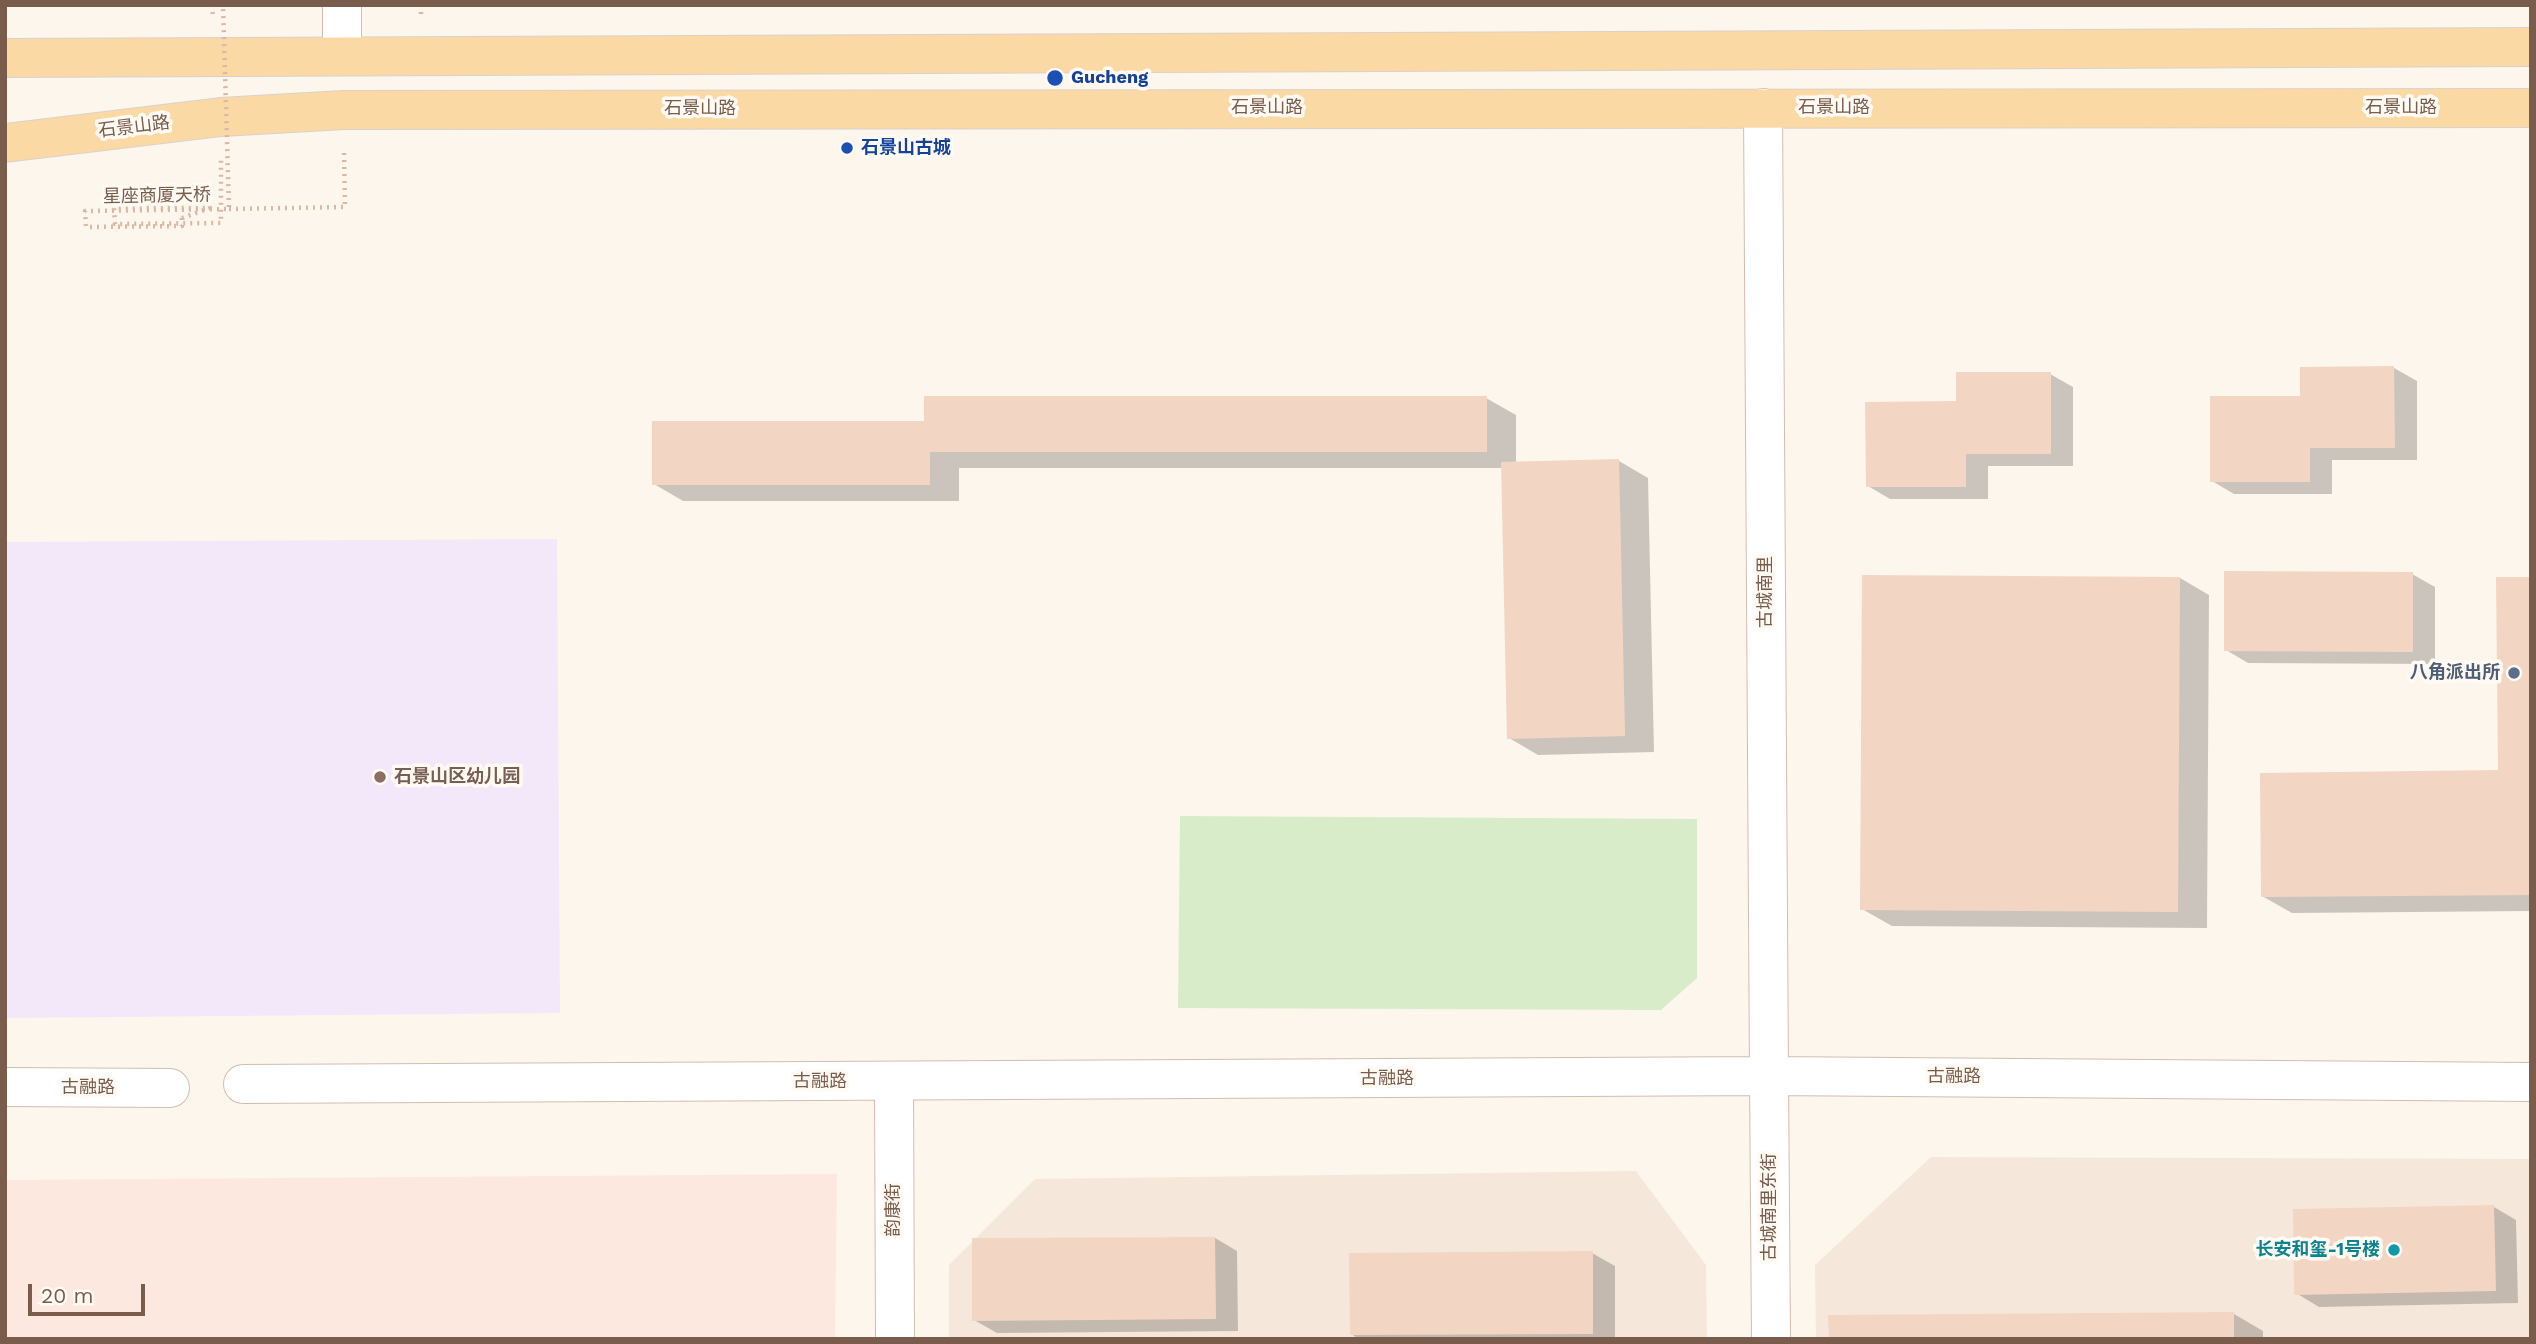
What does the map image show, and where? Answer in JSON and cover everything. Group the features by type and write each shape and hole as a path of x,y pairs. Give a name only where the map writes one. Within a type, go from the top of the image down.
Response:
{"main road":[{"path":"5,58 342,55 780,57 2531,47"},
{"name":"石景山路","path":"5,143 221,117 344,110 2531,108"}],"street":[{"path":"342,5 342,55"},
{"name":"古城南里","path":"1763,108 1769,1076"},
{"name":"古融路","path":"243,1084 1769,1076 2531,1082"},
{"name":"古城南里东街","path":"1769,1076 1771,1339"},
{"name":"韵康街","path":"894,1082 895,1339"},
{"name":"古融路","path":"5,1087 170,1088"}],"path":[{"name":"星座商厦天桥","path":"221,117 221,223 115,224 114,208 210,208 182,218 182,226 86,227 85,211 229,209 223,5"},
{"path":"229,209 345,207 344,110"}],"shaded area":[{"name":"石景山区幼儿园","path":"557,539 560,1013 5,1018 5,542"},
{"path":"1931,1157 2531,1159 2531,1339 1816,1339 1815,1265"},
{"path":"1636,1171 1706,1265 1707,1339 949,1339 949,1265 1035,1179"},
{"path":"837,1174 835,1339 5,1339 5,1180"}],"green space":[{"path":"1180,816 1697,819 1697,978 1661,1010 1178,1008"}],"building":[{"path":"2394,366 2395,448 2310,448 2310,482 2210,482 2210,396 2300,396 2300,367"},
{"path":"1956,372 2051,372 2051,454 1966,454 1966,487 1866,487 1865,402 1956,401"},
{"path":"924,396 1487,396 1487,452 930,452 930,485 652,485 652,421 924,421"},
{"path":"1619,459 1625,736 1507,739 1501,462"},
{"path":"2224,571 2413,572 2413,652 2224,651"},
{"path":"1862,575 2180,577 2178,912 1860,910"},
{"name":"八角派出所","path":"2496,577 2531,577 2531,895 2261,897 2260,773 2498,770"},
{"name":"长安和玺-1号楼","path":"2494,1205 2496,1291 2294,1295 2293,1209"},
{"path":"1215,1237 1216,1319 972,1321 972,1238"},
{"path":"1593,1251 1593,1334 1350,1335 1349,1253"},
{"path":"2234,1312 2234,1339 1829,1339 1828,1315"}],"place":[{"name":"Gucheng","path":"1055,78"},
{"name":"石景山古城","path":"847,148"},
{"name":"八角派出所","path":"2514,673"},
{"name":"石景山区幼儿园","path":"380,777"},
{"name":"长安和玺-1号楼","path":"2394,1250"}]}
